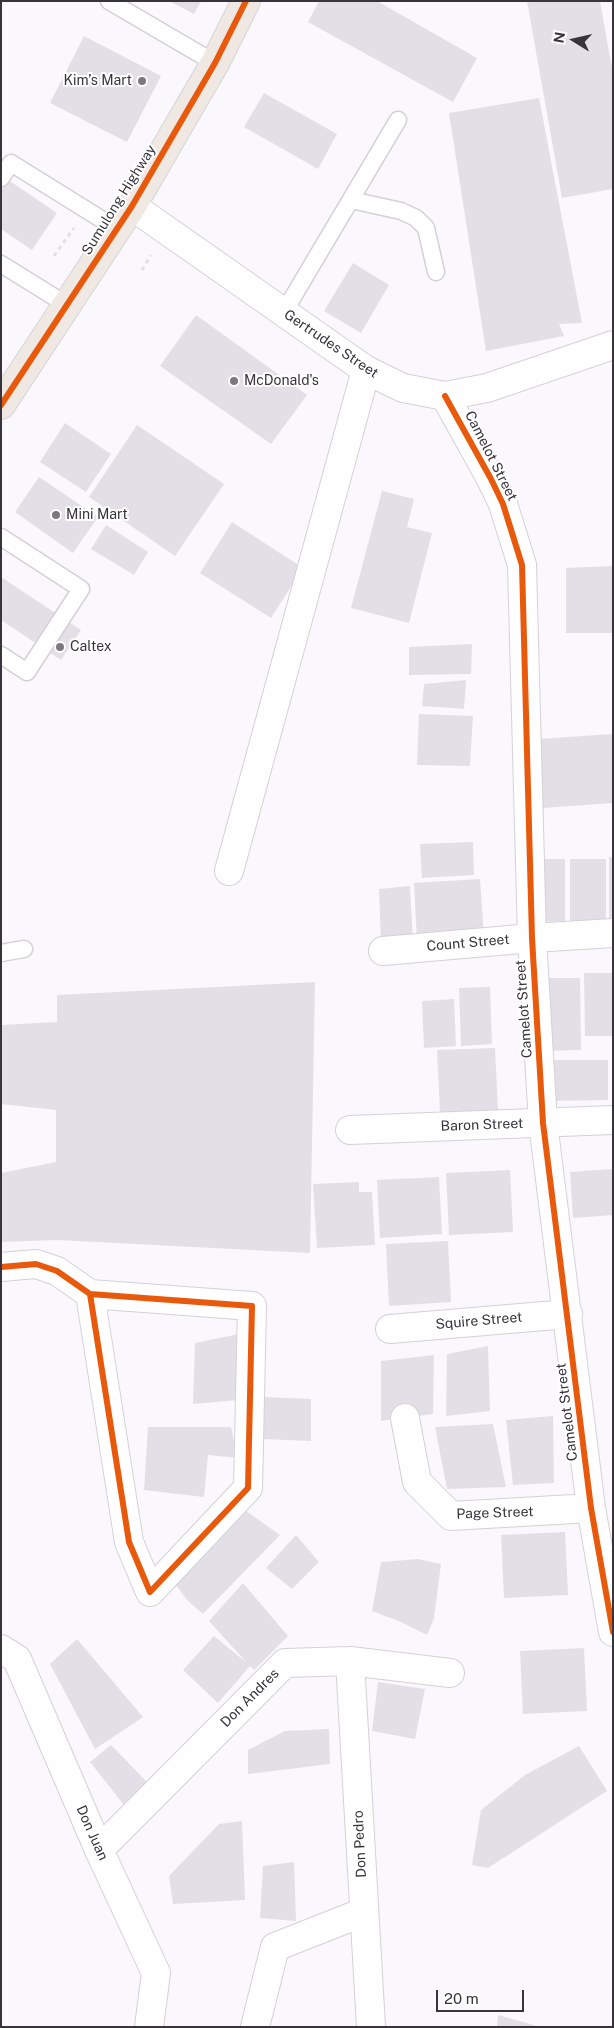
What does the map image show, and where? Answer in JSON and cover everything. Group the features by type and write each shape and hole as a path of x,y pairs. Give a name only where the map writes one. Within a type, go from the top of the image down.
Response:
{"main road":[{"name":"Sumulong Highway","path":"5,393 67,305 132,206 215,62 246,1"}],"street":[{"name":"Gertrudes Street","path":"132,206 366,370 402,388 445,396 487,388 613,346"},
{"path":"230,871 366,370"},
{"name":"Camelot Street","path":"445,396 503,504 522,565 532,938 543,1123 591,1508 613,1632"},
{"name":"Count Street","path":"383,950 613,933"},
{"name":"Baron Street","path":"350,1130 613,1120"},
{"path":"1,1267 36,1264 57,1271 90,1294 252,1306 248,1488 150,1592 129,1542 90,1294"},
{"name":"Squire Street","path":"390,1329 568,1314"},
{"name":"Page Street","path":"405,1418 417,1482 451,1516 591,1508"},
{"name":"Don Juan","path":"1,1649 17,1659 99,1850 156,1973 149,2027"},
{"name":"Don Andres","path":"99,1850 285,1662 350,1662 450,1673"},
{"name":"Don Pedro","path":"350,1662 371,2027"},
{"path":"255,2027 276,1946 364,1912"}],"lane":[{"path":"109,1 215,62"},
{"path":"284,312 398,120"},
{"path":"1,178 11,163 117,229"},
{"path":"351,200 401,211 416,218 426,228 436,272"},
{"path":"1,264 67,305"},
{"path":"1,537 81,589 27,672 1,655"},
{"path":"1,953 24,949"}],"path":[{"path":"54,256 86,210"}],"building":[{"path":"169,1 201,1 194,14"},
{"path":"319,1 377,1 477,58 453,102 308,22"},
{"path":"527,1 600,1 613,74 613,189 562,198"},
{"path":"84,36 161,76 127,142 50,103"},
{"path":"264,93 337,134 318,169 244,127"},
{"path":"539,98 582,323 559,324 564,336 486,351 449,113"},
{"path":"1,175 57,213 32,250 1,229"},
{"path":"353,263 389,285 361,333 324,311"},
{"name":"McDonald's","path":"196,315 307,395 271,444 160,366"},
{"path":"65,423 111,454 86,492 40,462"},
{"path":"137,425 224,484 175,556 89,497"},
{"name":"Mini Mart","path":"39,477 98,517 73,553 15,512"},
{"path":"382,491 414,499 407,527 432,533 409,623 351,608"},
{"path":"232,522 303,568 271,618 200,573"},
{"path":"106,525 148,552 134,575 91,549"},
{"path":"613,566 613,633 566,633 566,568"},
{"path":"1,577 81,630 61,660 1,620"},
{"path":"472,644 471,674 409,675 409,647"},
{"path":"466,680 464,709 422,706 424,684"},
{"path":"419,714 473,716 470,766 417,765"},
{"path":"613,734 613,803 543,808 538,739"},
{"path":"473,842 474,875 422,878 420,844"},
{"path":"609,857 613,857 613,924 609,924"},
{"path":"536,859 565,859 565,921 537,922"},
{"path":"570,859 606,859 606,925 570,925"},
{"path":"480,879 484,938 417,942 414,883"},
{"path":"410,886 413,942 381,944 379,889"},
{"path":"584,973 613,973 613,1036 585,1036"},
{"path":"541,978 580,978 581,1050 542,1051"},
{"path":"315,982 310,1253 57,1240 1,1242 1,1173 56,1162 56,1110 1,1104 1,1025 57,1022 57,995"},
{"path":"490,987 492,1044 461,1046 459,988"},
{"path":"454,999 456,1046 424,1048 422,1001"},
{"path":"495,1048 498,1110 440,1112 437,1050"},
{"path":"549,1060 608,1060 608,1100 549,1101"},
{"path":"613,1169 613,1215 573,1218 570,1172"},
{"path":"510,1170 513,1232 449,1235 446,1173"},
{"path":"439,1177 442,1234 380,1238 377,1180"},
{"path":"359,1182 359,1192 372,1192 375,1245 317,1248 313,1184"},
{"path":"448,1241 451,1302 389,1306 386,1244"},
{"path":"244,1333 239,1400 193,1404 195,1343"},
{"path":"488,1346 490,1411 446,1416 447,1354"},
{"path":"434,1355 433,1414 381,1421 381,1361"},
{"path":"265,1397 311,1399 311,1441 262,1439"},
{"path":"553,1416 554,1483 513,1485 506,1420"},
{"path":"493,1424 506,1487 447,1489 435,1427"},
{"path":"148,1427 231,1427 237,1458 208,1455 204,1497 144,1490"},
{"path":"246,1511 280,1535 203,1614 187,1600 176,1585"},
{"path":"565,1532 568,1595 504,1598 501,1535"},
{"path":"296,1535 319,1562 292,1589 266,1568"},
{"path":"418,1559 441,1564 434,1618 427,1635 401,1622 372,1611 381,1562"},
{"path":"243,1583 288,1636 254,1670 250,1666 218,1703 183,1670 214,1636 247,1663 209,1621"},
{"path":"77,1639 143,1717 95,1749 50,1664"},
{"path":"584,1648 587,1711 523,1714 520,1651"},
{"path":"378,1682 425,1689 415,1739 372,1731"},
{"path":"329,1729 330,1764 248,1774 248,1750 285,1731"},
{"path":"111,1745 149,1784 121,1815 124,1805 90,1762"},
{"path":"579,1746 607,1791 488,1868 472,1865 481,1810 525,1775"},
{"path":"242,1821 245,1900 173,1904 169,1876 219,1824"},
{"path":"294,1862 296,1921 260,1918 263,1866"},
{"path":"498,2015 537,2026 537,2027 497,2027"}],"cycle path":[{"path":"1,405 132,206 215,63 246,1"},
{"path":"445,396 503,504 522,565 532,938 543,1123 591,1508 613,1632"},
{"path":"1,1267 36,1264 57,1271 90,1294 129,1542 150,1592 248,1488 252,1306 90,1294"}],"place":[{"name":"Kim’s Mart","path":"142,81"},
{"name":"McDonald's","path":"234,381"},
{"name":"Mini Mart","path":"56,515"},
{"name":"Caltex","path":"60,647"}]}
